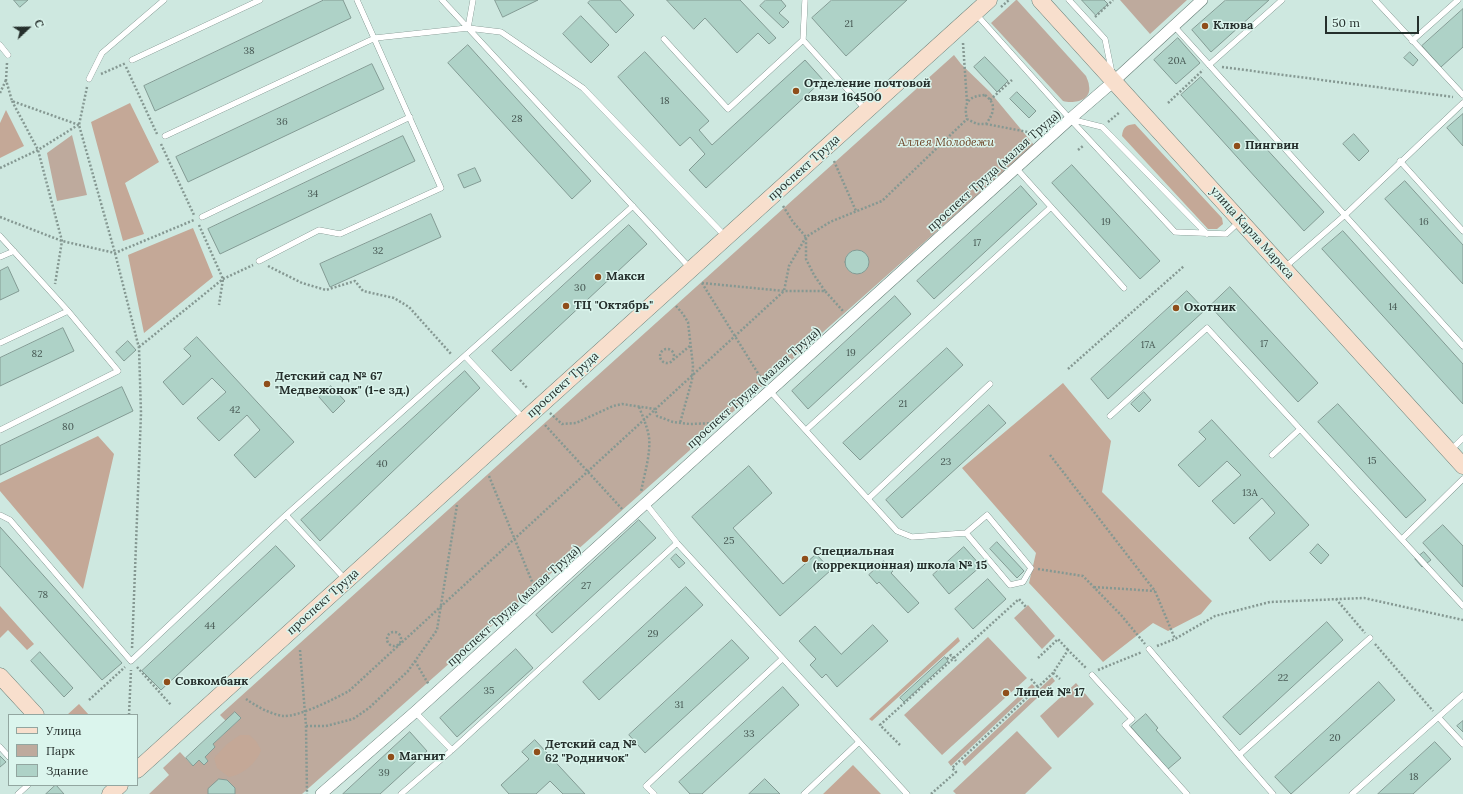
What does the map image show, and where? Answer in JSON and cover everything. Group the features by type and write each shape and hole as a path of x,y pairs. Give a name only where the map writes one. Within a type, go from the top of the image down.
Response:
{"street":[{"name":"проспект Труда","path":"138,769 989,0"},
{"name":"улица Карла Маркса","path":"1040,0 1463,466"},
{"name":"проспект Труда (малая Труда)","path":"321,794 540,600 1202,0"},
{"path":"0,676 35,714"},
{"path":"100,786 109,794 119,786"}],"lane":[{"path":"89,79 102,53 164,0"},
{"path":"132,60 260,0"},
{"path":"259,261 320,230 340,234 441,188 357,0"},
{"path":"442,0 691,270"},
{"path":"468,28 473,0"},
{"path":"664,39 728,109 803,40 805,0"},
{"path":"1069,0 1105,39 1114,81"},
{"path":"1209,65 1282,0"},
{"path":"1375,0 1463,95"},
{"path":"1412,41 1458,0"},
{"path":"975,13 1070,119 1176,232 1226,234 1241,220"},
{"path":"1174,26 1463,346"},
{"path":"165,136 375,38 468,28 501,32 583,88 727,237"},
{"path":"803,40 867,111"},
{"path":"0,45 8,55"},
{"path":"1284,268 1345,215 1400,161 1463,103"},
{"path":"199,218 410,117"},
{"path":"1070,119 1102,128 1207,234"},
{"path":"1400,161 1463,231"},
{"path":"1016,168 1050,208 1124,288"},
{"path":"0,515 10,520 131,661 286,515 633,206"},
{"path":"806,430 1050,208"},
{"path":"0,236 68,311 118,371 0,430"},
{"path":"0,257 14,251"},
{"path":"0,342 68,311"},
{"path":"1110,416 1207,328 1463,606"},
{"path":"465,356 525,420"},
{"path":"868,500 990,384"},
{"path":"770,392 897,531 912,537 966,534 987,515 1031,568 1023,582 1010,585 966,534"},
{"path":"1272,455 1300,430"},
{"path":"1449,451 1463,438"},
{"path":"1402,540 1463,479"},
{"path":"638,511 677,543 907,794"},
{"path":"286,515 346,581"},
{"path":"401,794 452,750 677,543"},
{"path":"1238,755 1370,638"},
{"path":"1149,648 1238,755 1273,794"},
{"path":"654,794 646,786 782,659"},
{"path":"1092,674 1132,719 1125,725 1187,794"},
{"path":"1352,794 1463,695"},
{"path":"415,712 452,750"},
{"path":"1439,718 1463,744"},
{"path":"804,794 859,742"},
{"path":"0,747 8,756"},
{"path":"18,794 27,786"}],"path":[{"path":"1092,20 1113,0"},
{"path":"963,43 967,103 965,112 967,119 977,124 986,124 1033,133 1049,120"},
{"path":"0,93 6,80 8,55"},
{"path":"129,714 141,413 139,348 115,253 78,125 89,79 132,60"},
{"path":"124,63 199,218 223,279 219,305"},
{"path":"1168,103 1209,65 1455,98"},
{"path":"0,84 6,80"},
{"path":"6,80 12,100 38,150 62,241 54,295"},
{"path":"990,100 1012,80"},
{"path":"967,103 974,96 985,96 990,100 993,107 992,116 986,124"},
{"path":"12,100 78,125"},
{"path":"246,699 264,709 283,716 325,704 349,691 586,471 784,291 789,266 806,237 830,222 882,200 967,119"},
{"path":"0,168 38,150 78,125"},
{"path":"834,161 856,211"},
{"path":"783,206 793,222 806,237 806,259 814,275 825,291 850,319"},
{"path":"0,217 62,241 115,253 199,218"},
{"path":"139,348 223,279 259,261 302,283 326,290 355,280 363,291 394,298 409,307 458,362"},
{"path":"1068,369 1184,266"},
{"path":"770,392 702,283 784,291 825,291"},
{"path":"676,306 688,322 693,374 690,391 680,423"},
{"path":"673,360 675,355 673,350 666,348 662,351 660,358 663,361 670,362 673,360 691,344"},
{"path":"520,380 528,389"},
{"path":"553,417 562,424 576,423 613,406 622,404 655,409"},
{"path":"545,425 586,471 638,511 648,454 649,438 639,407"},
{"path":"655,409 657,416 673,422 735,423"},
{"path":"1050,455 1155,591 1175,640"},
{"path":"489,476 540,600"},
{"path":"306,726 326,726 353,719 369,708 408,671 437,630 457,505"},
{"path":"1031,568 1052,570 1083,576 1122,615 1149,648"},
{"path":"1093,587 1155,591"},
{"path":"1335,598 1439,718"},
{"path":"1038,658 1058,639 1092,674 1100,669 1149,648 1175,640 1215,616 1270,602 1335,598 1364,598 1463,620"},
{"path":"900,745 880,725 1020,599 1026,607"},
{"path":"394,632 398,634 401,640 399,644 391,646 388,642 388,636 394,632"},
{"path":"300,650 306,726 307,794"},
{"path":"932,794 956,772 952,768 1053,673 1068,650"},
{"path":"947,659 952,655 955,659"},
{"path":"89,700 131,661"},
{"path":"131,661 171,705"},
{"path":"415,661 435,694"},
{"path":"1053,673 1060,679"},
{"path":"1031,679 1038,687"}],"green space":[{"path":"1016,0 1086,76 1089,83 1089,91 1085,98 1076,102 1063,101 991,23"},
{"path":"1120,0 1187,0 1150,34"},
{"name":"Аллея Молодежи","path":"954,55 961,64 990,92 1034,145 302,794 149,794 169,775 163,768 180,752 193,766 199,760 204,765 208,761 205,757 215,747 213,744 241,718 235,712 226,721 220,715"},
{"path":"72,135 87,195 57,201 47,153"},
{"path":"1028,605 1055,636 1042,649 1014,618"},
{"path":"988,637 1027,678 942,755 904,715"},
{"path":"1052,677 1055,681 965,766 962,762"},
{"path":"1076,683 1094,704 1058,738 1040,716"},
{"path":"1032,684 1035,687 951,766 948,762"},
{"path":"1017,731 1052,768 1025,794 956,794 953,791"}],"shaded area":[{"path":"130,103 159,162 125,183 144,234 123,241 91,122"},
{"path":"6,110 24,146 0,158 0,123"},
{"path":"1135,124 1222,218 1223,224 1217,229 1208,229 1122,136 1123,130 1126,127"},
{"path":"193,228 213,277 144,333 128,255"},
{"path":"1063,383 1111,441 1102,492 1212,601 1201,614 1168,631 1153,623 1103,662 1029,583 1036,553 962,468"},
{"path":"98,436 114,454 83,589 0,491 0,483"},
{"path":"0,606 34,644 27,650 8,630 0,638"},
{"path":"958,637 960,641 872,721 869,719"},
{"path":"79,704 88,714 68,714"},
{"path":"240,735 249,735 256,741 261,750 253,764 239,774 229,777 217,768 214,758 227,744"},
{"path":"853,765 881,794 823,794"}],"building":[{"path":"14,0 28,0 20,7"},
{"path":"324,0 343,0 351,18 155,111 144,86"},
{"path":"495,0 538,0 503,17"},
{"path":"591,0 620,0 634,15 616,33 588,3"},
{"path":"667,0 740,0 776,38 769,44 758,33 737,53 705,18 694,29"},
{"path":"766,0 781,0 786,6 779,13 789,22 783,28 760,6"},
{"path":"832,0 907,0 846,56 812,18"},
{"path":"1082,0 1104,0 1108,4 1096,15"},
{"path":"1226,0 1269,0 1211,52 1192,30"},
{"path":"1463,9 1463,47 1441,67 1422,46"},
{"path":"581,16 609,45 591,63 563,34"},
{"path":"1178,38 1200,63 1176,84 1154,60"},
{"path":"468,45 591,181 572,199 448,63"},
{"path":"645,52 709,121 699,130 712,145 805,60 823,80 706,188 689,170 705,154 690,137 680,146 618,77"},
{"path":"1410,52 1418,60 1413,66 1404,58"},
{"path":"985,57 1008,81 997,92 974,67"},
{"path":"372,64 384,89 188,182 176,157"},
{"path":"1201,77 1324,212 1304,231 1181,95"},
{"path":"1017,92 1036,111 1029,118 1010,99"},
{"path":"1463,114 1463,146 1447,128"},
{"path":"1354,134 1369,151 1359,161 1343,144"},
{"path":"403,136 415,161 220,254 208,229"},
{"path":"1072,165 1160,261 1140,279 1052,183"},
{"path":"475,168 481,181 464,188 458,175"},
{"path":"1405,181 1463,245 1463,284 1385,199"},
{"path":"1021,186 1037,204 934,299 917,281"},
{"path":"431,214 441,237 330,287 320,264"},
{"path":"629,225 647,244 511,371 492,351"},
{"path":"1343,231 1463,364 1463,404 1322,249"},
{"path":"857,250 866,253 869,262 866,271 857,274 848,271 845,262 848,253"},
{"path":"8,267 19,291 0,300 0,271"},
{"path":"1230,287 1318,383 1298,402 1210,306"},
{"path":"1187,291 1205,310 1108,399 1091,379"},
{"path":"895,296 911,314 808,409 792,391"},
{"path":"63,328 74,351 0,386 0,358"},
{"path":"197,337 294,442 255,478 234,455 260,430 247,415 219,441 197,418 226,392 212,378 183,405 163,382 191,356 184,349"},
{"path":"128,341 136,350 124,361 116,352"},
{"path":"947,348 963,365 860,460 843,443"},
{"path":"465,371 480,388 320,541 301,520"},
{"path":"331,386 345,401 333,413 319,397"},
{"path":"122,387 133,411 0,475 0,446"},
{"path":"1144,392 1151,400 1139,412 1131,404"},
{"path":"1338,404 1426,500 1406,518 1318,422"},
{"path":"989,405 1006,423 902,518 886,500"},
{"path":"1212,420 1309,525 1270,561 1249,538 1275,513 1262,498 1234,524 1212,501 1241,475 1227,461 1199,487 1178,465 1206,439 1199,432"},
{"path":"749,466 772,493 733,528 783,584 816,554 831,570 780,616 692,517"},
{"path":"639,520 656,538 552,633 536,615"},
{"path":"1443,525 1463,546 1463,587 1423,543"},
{"path":"0,527 122,663 102,680 0,566"},
{"path":"997,542 1024,571 1017,578 990,549"},
{"path":"1318,544 1329,555 1321,564 1310,553"},
{"path":"276,546 295,566 161,690 142,671"},
{"path":"964,547 981,566 949,594 933,575"},
{"path":"1424,552 1431,560 1422,567 1415,559"},
{"path":"676,554 685,563 679,568 671,559"},
{"path":"884,561 893,571 891,573 919,603 908,613 879,582 877,584 869,575"},
{"path":"988,579 1006,599 973,629 955,609"},
{"path":"686,587 703,605 599,700 583,682"},
{"path":"1327,622 1343,640 1240,735 1223,717"},
{"path":"873,625 888,641 837,687 826,674 822,678 810,665 816,659 799,641 815,626 841,654"},
{"path":"732,640 749,658 645,753 629,735"},
{"path":"516,649 533,668 457,737 440,718"},
{"path":"40,652 73,688 64,697 31,661"},
{"path":"945,657 948,661 904,702 900,698"},
{"path":"1379,682 1395,700 1291,794 1275,777"},
{"path":"783,687 799,705 702,794 690,794 679,782"},
{"path":"235,712 241,718 213,744 215,747 205,757 208,761 204,765 199,760 193,766 186,758"},
{"path":"1146,714 1158,728 1156,730 1181,758 1168,769 1131,727"},
{"path":"1463,721 1463,732 1457,726"},
{"path":"410,732 427,751 380,794 343,794"},
{"path":"535,740 585,794 563,794 550,781 536,794 509,794 501,785 529,759 522,752"},
{"path":"1435,742 1451,759 1413,794 1378,794"},
{"path":"0,756 6,762 0,767"},
{"path":"219,779 227,780 235,788 235,794 208,794 208,789"},
{"path":"765,779 780,794 749,794"},
{"path":"57,786 64,794 46,794"}],"place":[{"name":"Клюва","path":"1205,26"},
{"name":"Отделение почтовой связи 164500","path":"796,91"},
{"name":"Пингвин","path":"1237,146"},
{"name":"Макси","path":"598,277"},
{"name":"ТЦ \"Октябрь\"","path":"566,306"},
{"name":"Охотник","path":"1176,308"},
{"name":"Детский сад № 67 \"Медвежонок\" (1-е зд.)","path":"267,384"},
{"name":"Специальная (коррекционная) школа № 15","path":"805,559"},
{"name":"Совкомбанк","path":"167,682"},
{"name":"Лицей № 17","path":"1006,693"},
{"name":"Детский сад № 62 \"Родничок\"","path":"537,752"},
{"name":"Магнит","path":"391,757"}]}
